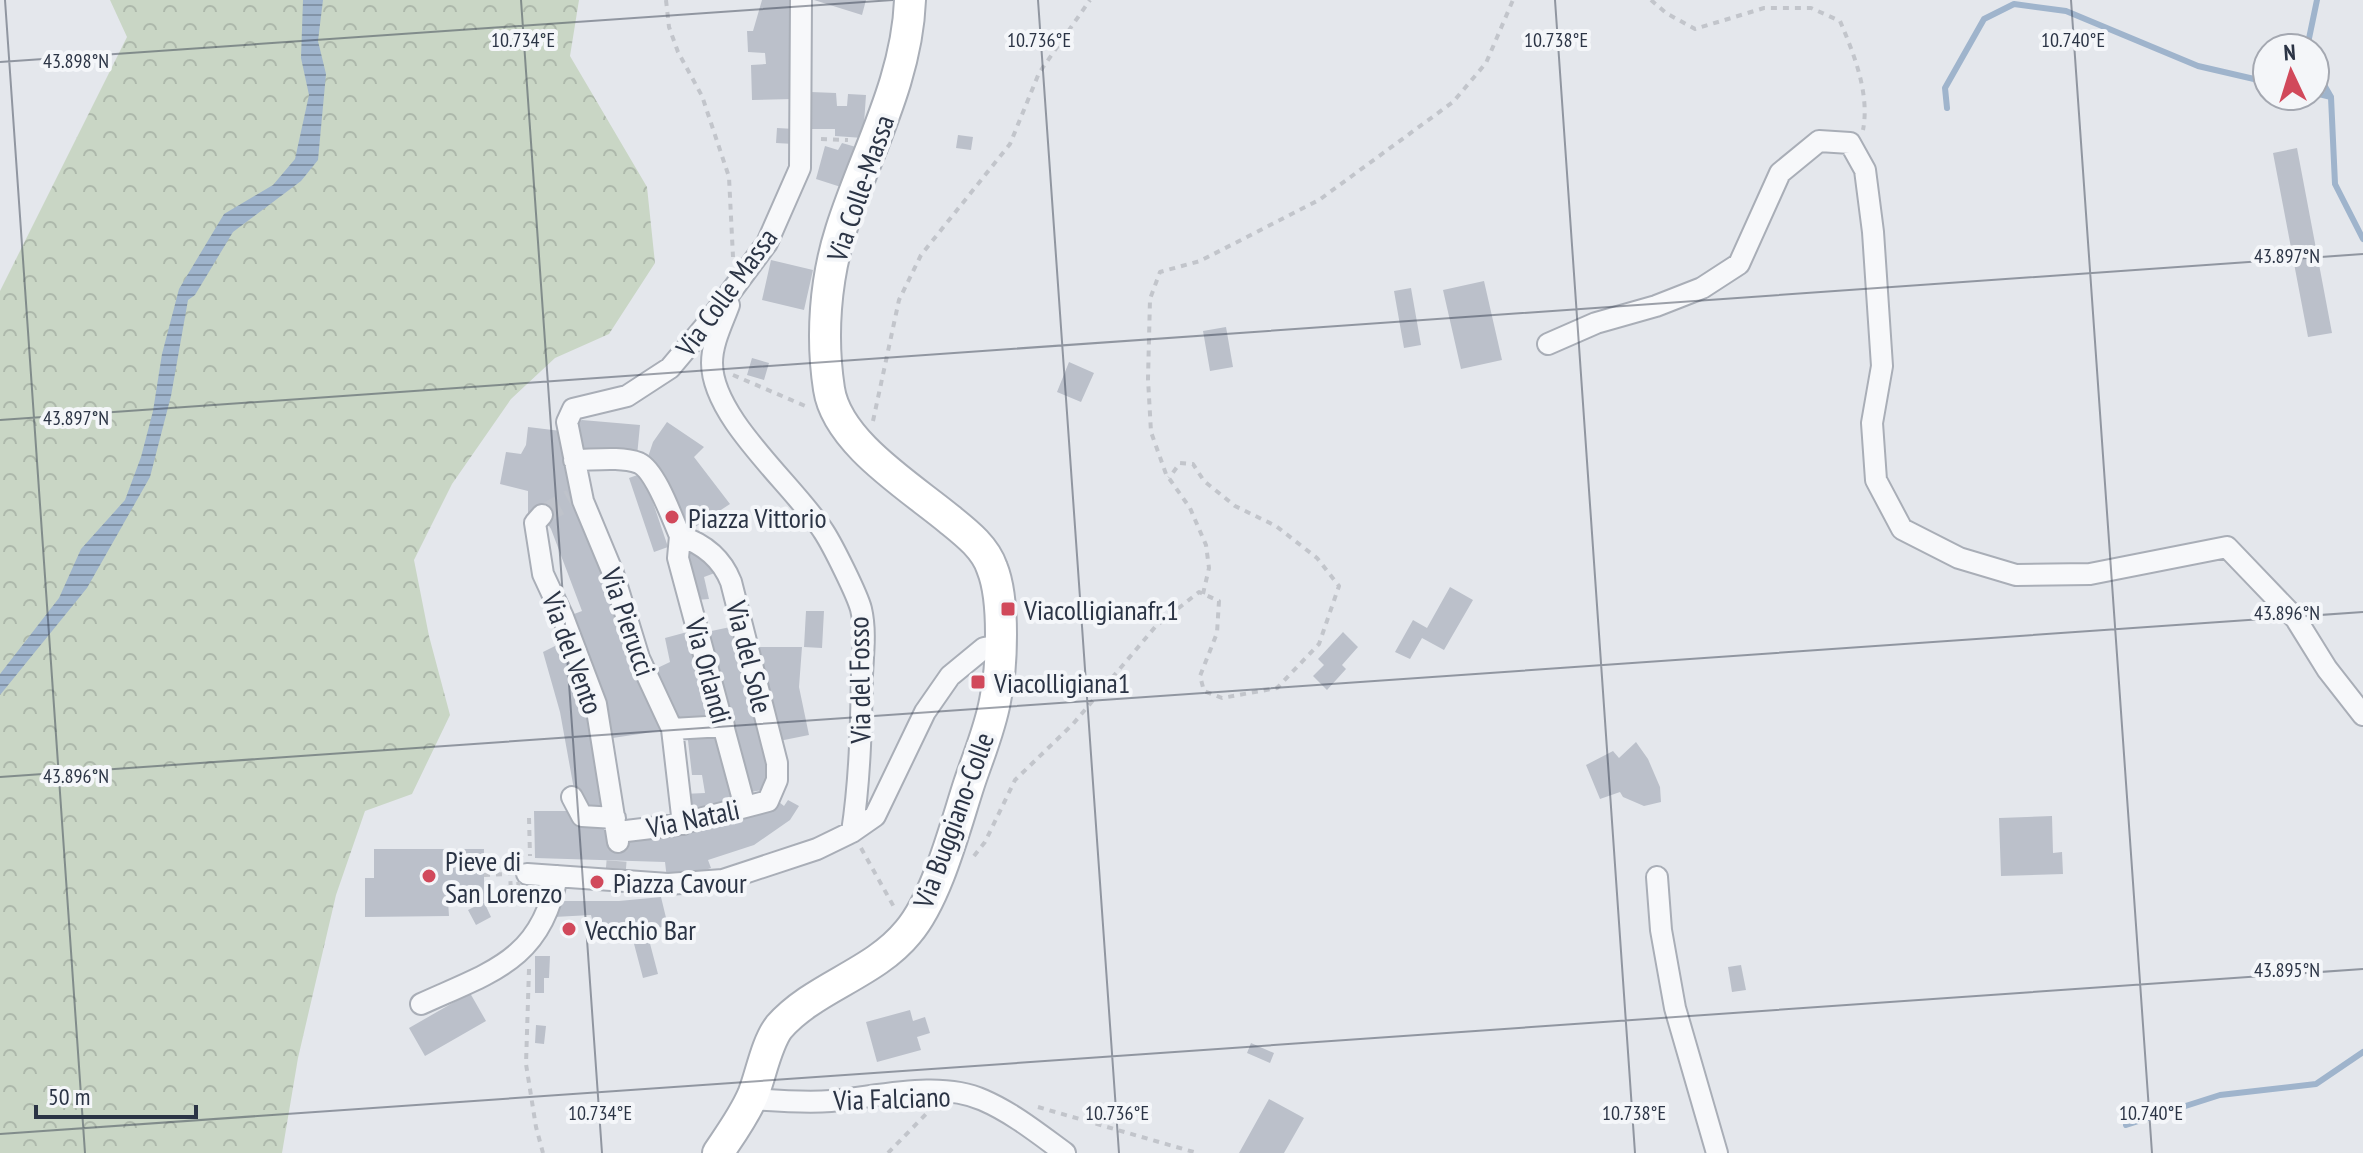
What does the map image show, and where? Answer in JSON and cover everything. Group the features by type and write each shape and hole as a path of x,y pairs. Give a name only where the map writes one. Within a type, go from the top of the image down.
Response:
{"street":[{"name":"Via Colle Massa","path":"567,422 573,409 627,396 670,368 685,353 767,243 800,168 801,0"},
{"name":"Via Colle-Massa","path":"910,0 895,85 840,233 827,296 826,367 832,405 854,440 964,531 981,549 992,568 996,584 1000,645"},
{"path":"1548,344 1596,323 1656,306 1702,288 1739,264 1780,173 1819,141 1850,143 1865,170 1875,259 1882,366 1872,423 1876,480 1902,529 1959,558 2016,575 2090,574 2227,547 2296,619 2327,669 2363,715"},
{"path":"712,365 714,343 735,287"},
{"name":"Via del Fosso","path":"712,365 718,391 743,433 824,533 861,608 861,746 852,832"},
{"name":"Via Pierucci","path":"567,422 577,497 613,573 639,658 672,729 683,824"},
{"path":"574,460 616,460 640,464 655,480 680,536"},
{"name":"Via del Vento","path":"542,515 535,523 543,574 596,704 617,830"},
{"name":"Via Orlandi","path":"680,536 678,558 745,807"},
{"name":"Via del Sole","path":"680,536 714,554 726,568 738,600 777,763 777,780 768,801"},
{"path":"523,874 668,884 723,880 817,849 852,832 875,816 925,712 950,676 984,648 1000,645"},
{"name":"Via Buggiano-Colle","path":"718,1153 751,1099 771,1039 780,1027 801,1009 893,947 909,932 932,889 990,724 996,700 1000,645"},
{"path":"672,729 724,726"},
{"name":"Via Natali","path":"572,797 582,816 617,830 683,824 768,801"},
{"path":"421,1004 501,968 538,933 553,901 557,876"},
{"path":"1657,877 1661,930 1675,1008 1717,1153"},
{"name":"Via Falciano","path":"751,1099 829,1101 928,1091 981,1099 1023,1122 1065,1153"}],"path":[{"path":"666,0 669,27 678,52 702,96 729,177 735,287"},
{"path":"875,458 869,435 899,300 921,255 1010,144 1039,73 1090,0"},
{"path":"1203,594 1209,568 1206,545 1190,508 1169,478 1151,432 1148,379 1150,299 1160,272 1200,261 1319,200 1453,102 1486,63 1513,0"},
{"path":"1651,0 1666,13 1695,29 1764,8 1811,8 1840,21 1853,53 1865,103 1864,129 1852,147"},
{"path":"799,138 876,141"},
{"path":"712,365 841,422"},
{"path":"968,864 985,842 1015,780 1073,724 1156,626 1199,592 1219,601 1217,633 1200,676 1204,691 1222,698 1277,688 1319,644 1339,586 1317,558 1276,526 1235,506 1204,481 1193,464 1180,463 1169,478"},
{"path":"484,875 523,874 529,818"},
{"path":"852,832 909,932"},
{"path":"529,941 526,1064 533,1114 543,1153"},
{"path":"888,1153 946,1093"},
{"path":"1031,1104 1197,1153"}],"green space":[{"path":"110,0 579,0 570,56 647,187 655,263 609,334 555,358 511,399 452,484 414,560 429,636 450,715 412,794 365,811 336,895 298,1058 282,1153 0,1153 0,291 127,37"}],"water":[{"path":"303,0 323,0 318,41 326,74 318,160 301,181 233,232 195,295 188,300 171,396 150,477 87,588 0,695 0,674 59,598 81,549 125,500 153,411 162,354 179,289 224,214 273,185 295,159 309,95 301,58"}],"building":[{"path":"762,0 792,0 789,23 792,99 752,100 751,65 766,64 765,53 748,52 747,31 753,31"},
{"path":"814,0 866,0 862,15"},
{"path":"811,92 836,93 837,106 847,106 848,94 866,95 863,138 835,136 835,129 811,129"},
{"path":"777,128 795,129 794,144 776,143"},
{"path":"958,135 973,137 971,150 956,148"},
{"path":"842,143 856,147 844,188 816,179 825,146 838,150"},
{"path":"2297,148 2332,333 2308,337 2273,153"},
{"path":"771,260 813,270 804,310 762,300"},
{"path":"1484,281 1502,360 1461,369 1443,290"},
{"path":"1411,288 1421,345 1404,348 1394,291"},
{"path":"1226,327 1233,367 1210,371 1203,331"},
{"path":"752,358 769,363 764,380 747,375"},
{"path":"1069,362 1094,373 1081,402 1057,392"},
{"path":"582,420 640,425 637,456 579,451 574,423"},
{"path":"667,422 704,447 694,457 730,504 689,531 645,466 653,442"},
{"path":"528,427 561,431 571,499 602,560 666,730 606,739 566,617 582,611 551,529 542,515 528,516 528,491 500,484 506,452 521,454 526,445"},
{"path":"643,473 668,547 654,552 629,478"},
{"path":"698,549 720,571 704,577 709,599 696,600 683,558"},
{"path":"1450,587 1473,600 1444,650 1422,638 1410,659 1395,652 1413,620 1427,628"},
{"path":"806,611 824,611 822,648 804,647"},
{"path":"735,626 770,748 769,789 745,793 718,720 677,721 649,672 670,662 665,638 691,631 702,633"},
{"path":"1343,632 1358,647 1342,665 1346,669 1327,690 1313,676 1324,665 1318,659"},
{"path":"569,639 592,707 609,811 584,811 575,795 560,712 543,652"},
{"path":"755,647 802,647 799,687 809,735 774,742"},
{"path":"721,730 741,804 688,818 683,794 705,793 702,775 692,775 687,732"},
{"path":"1636,742 1648,759 1660,787 1661,802 1644,806 1623,797 1620,792 1600,799 1586,765 1613,751 1619,758"},
{"path":"774,798 784,806 788,800 799,806 790,820 754,845 708,860 711,868 682,878 667,879 665,862 535,858 534,811 577,811 577,826 597,820 609,836"},
{"path":"2052,816 2053,853 2062,852 2063,874 2001,876 1999,818"},
{"name":"Pieve di San Lorenzo","path":"374,849 484,849 484,902 448,901 449,916 365,917 365,878 374,878"},
{"path":"661,897 668,926 596,935 591,915 554,917 561,901"},
{"path":"484,902 491,917 476,925 468,910"},
{"path":"648,936 658,974 643,978 633,940"},
{"path":"535,956 550,956 549,978 544,978 544,993 535,993"},
{"path":"1741,965 1746,990 1732,992 1728,967"},
{"path":"470,993 486,1021 425,1056 409,1028"},
{"path":"910,1010 913,1021 925,1017 930,1033 917,1037 921,1050 877,1062 866,1022"},
{"path":"536,1025 546,1026 544,1044 535,1043"},
{"path":"1251,1043 1274,1053 1270,1063 1247,1053"},
{"path":"1269,1099 1304,1118 1284,1153 1239,1153"}],"waterway":[{"path":"2310,32 2317,0"},
{"path":"1947,108 1945,88 1984,19 2014,4 2066,11 2198,66 2251,78"},
{"path":"2331,97 2335,184 2363,239"},
{"path":"2126,1125 2220,1095 2316,1084 2363,1052"}],"tunnel":[{"path":"542,515 571,499"},
{"path":"615,881 618,842"}],"place":[{"name":"Piazza Vittorio","path":"672,517"},
{"name":"Viacolligianafr.1","path":"1008,609"},
{"name":"Viacolligiana1","path":"978,682"},
{"name":"Pieve di San Lorenzo","path":"429,876"},
{"name":"Piazza Cavour","path":"597,882"},
{"name":"Vecchio Bar","path":"569,929"}]}
